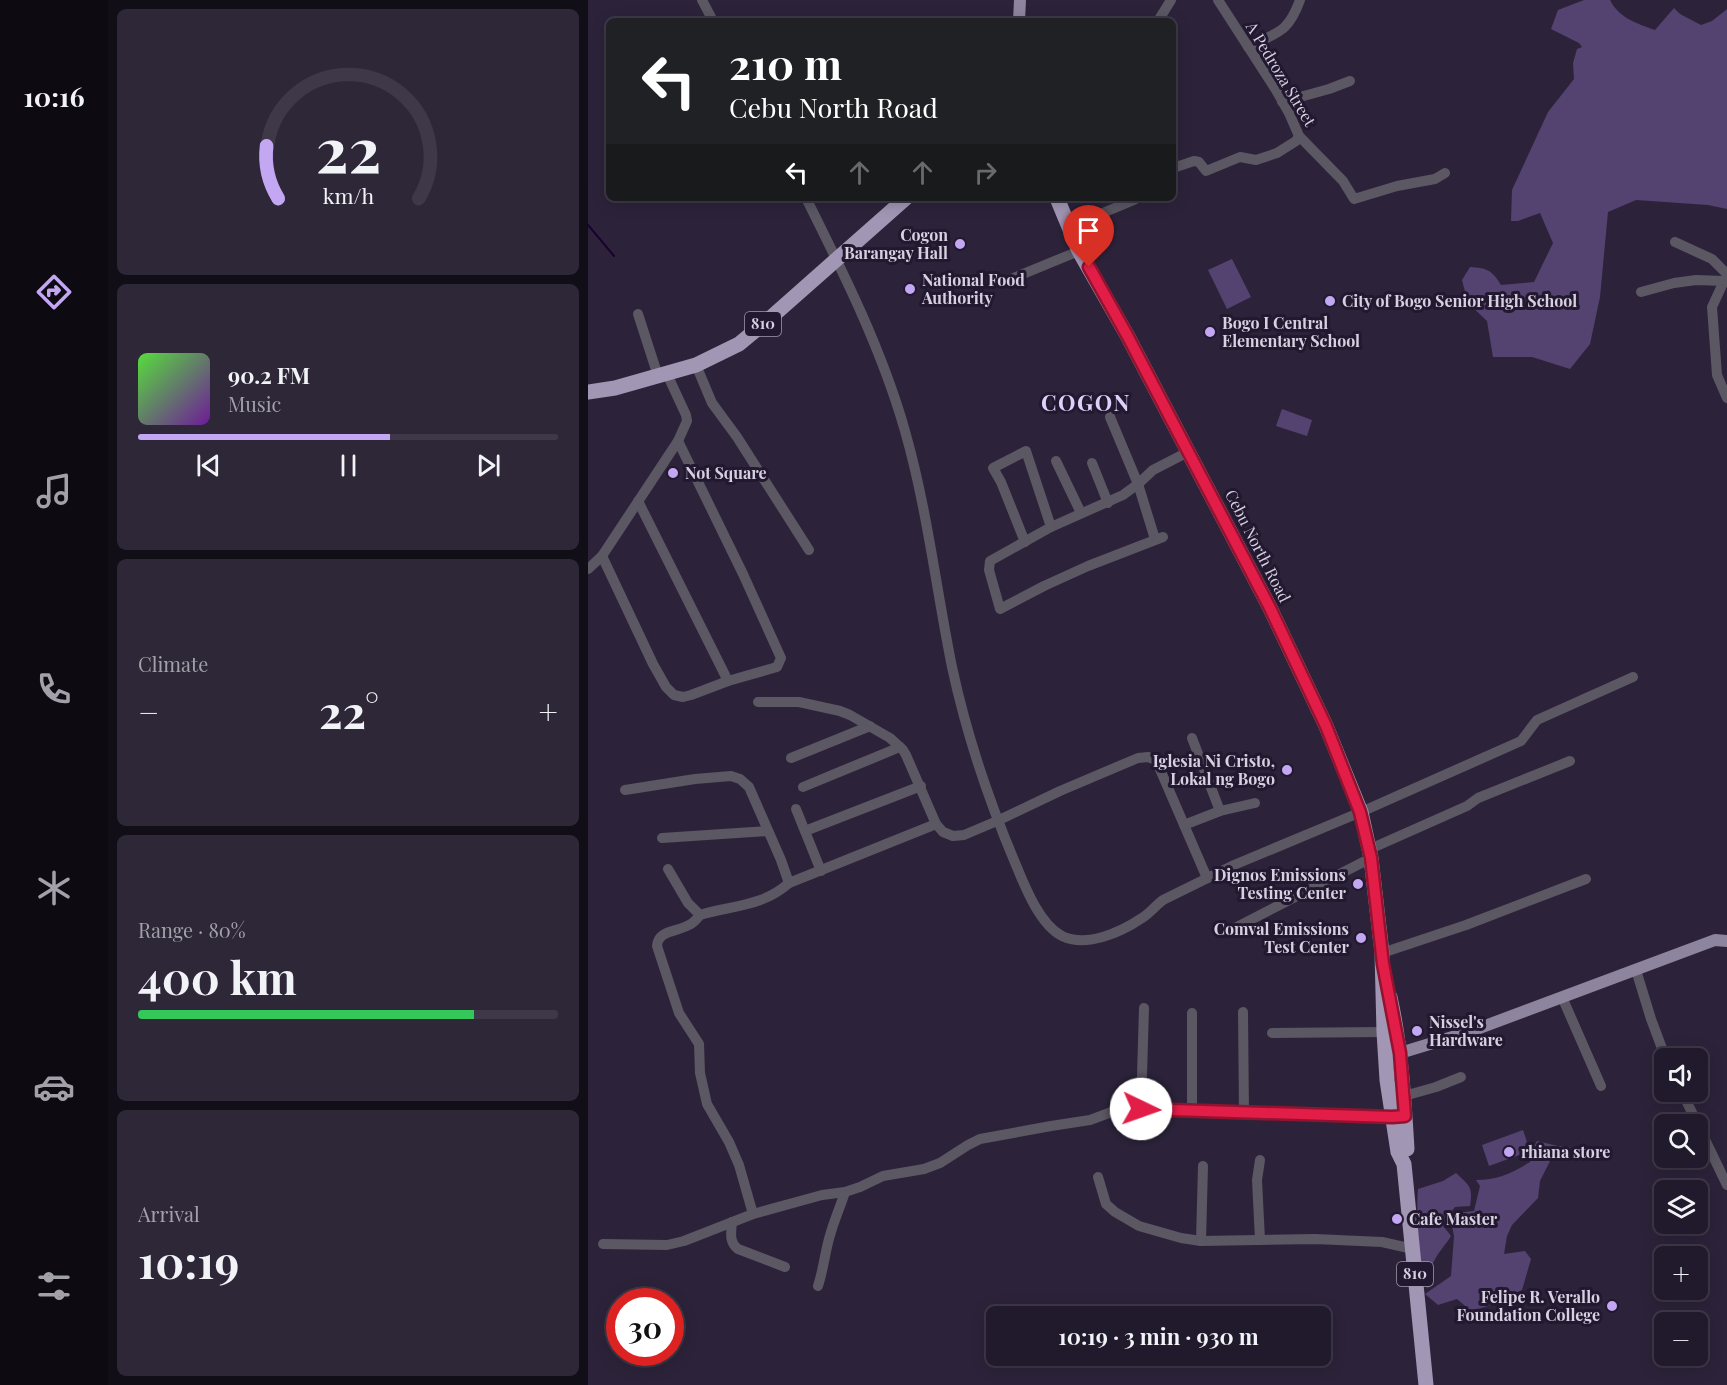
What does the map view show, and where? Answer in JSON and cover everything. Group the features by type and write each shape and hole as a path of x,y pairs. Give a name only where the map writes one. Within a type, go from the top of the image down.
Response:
{"highway":[{"name":"810","path":"588,392 615,388 696,365 726,351 750,336 903,201"},
{"name":"Cebu North Road","path":"1058,201 1079,250 1127,335 1270,608 1326,726 1360,812 1370,853 1399,1116 1407,1150 1404,1164 1426,1385"},
{"name":"Cebu North Road","path":"1383,958 1384,1032 1393,1054"},
{"name":"Cebu North Road","path":"1394,1072 1404,1096 1399,1116"}],"main road":[{"path":"1020,0 1020,18"},
{"path":"1393,1054 1469,1032 1715,940 1727,940"}],"street":[{"path":"702,0 711,18"},
{"path":"1160,18 1171,0"},
{"name":"A Pedroza Street","path":"1218,0 1282,102 1299,136 1343,181 1354,199 1397,186 1435,179 1444,173"},
{"path":"1248,47 1284,29 1294,17 1300,0"},
{"path":"1282,102 1350,81"},
{"path":"1176,167 1194,161 1199,162 1206,171 1240,158 1256,160 1276,153 1296,141 1299,136"},
{"path":"808,201 863,315 905,430 921,491 953,668 976,763 997,821 1020,874 1042,917 1052,930 1075,941 1090,940 1130,926 1163,900 1207,878 1521,741 1538,720 1633,677"},
{"path":"1069,227 1132,201"},
{"path":"1675,242 1712,259 1726,279"},
{"path":"1011,279 1079,250"},
{"path":"1641,292 1696,279 1726,279"},
{"path":"1726,279 1713,307 1717,375 1727,398"},
{"path":"588,569 602,556 678,441 687,421 662,375 638,314"},
{"path":"696,365 712,403 737,437 809,550"},
{"path":"1110,417 1138,484 1159,538 1088,566 1000,609 989,570 990,561 1080,513 1108,503 1138,484 1153,470 1188,452"},
{"path":"602,556 666,687 674,695 683,697 777,667 781,658 678,441"},
{"path":"1025,542 993,468 1026,451 1052,527"},
{"path":"1056,461 1080,513"},
{"path":"1092,463 1108,503"},
{"path":"638,501 728,681"},
{"path":"758,702 799,702 840,711 890,738 906,755 936,824 943,832 953,836 964,835 1138,758 1148,757 1156,760 1207,878"},
{"path":"791,759 870,726"},
{"path":"1192,738 1220,811"},
{"path":"803,787 900,747"},
{"path":"1235,928 1370,853 1467,806 1478,798 1570,761"},
{"path":"626,790 695,779 731,776 740,779 749,787 789,883"},
{"path":"805,831 921,786"},
{"path":"1184,825 1220,811 1256,803"},
{"path":"796,809 821,871"},
{"path":"753,1214 739,1165 729,1142 707,1104 700,1073 699,1044 679,1013 657,940 663,935 691,925 700,915 771,897 789,883 936,824"},
{"path":"662,838 768,831"},
{"path":"668,869 688,903 700,915"},
{"path":"1383,958 1586,879"},
{"path":"1636,970 1662,1048"},
{"path":"1562,997 1601,1086"},
{"path":"1141,1109 1144,1008"},
{"path":"1243,1012 1244,1113"},
{"path":"1192,1013 1192,1111"},
{"path":"1272,1033 1384,1032"},
{"path":"1404,1096 1461,1077"},
{"path":"1687,1102 1727,1185"},
{"path":"603,1244 667,1245 684,1241 753,1214 822,1195 845,1192 884,1176 924,1169 940,1163 980,1139 1090,1120 1117,1110 1399,1116"},
{"path":"1260,1160 1257,1180 1260,1240"},
{"path":"1201,1241 1203,1166"},
{"path":"1098,1177 1106,1204 1115,1212 1139,1226 1180,1238 1201,1241 1315,1239 1382,1242 1413,1249"},
{"path":"818,1286 831,1230 845,1192"},
{"path":"732,1222 733,1245 785,1267"}],"shaded area":[{"path":"1584,0 1610,0 1623,16 1655,30 1674,8 1680,14 1701,25 1712,21 1727,9 1727,209 1708,205 1636,200 1608,212 1600,297 1590,344 1570,369 1532,357 1493,357 1487,321 1468,303 1462,280 1470,267 1488,271 1501,285 1534,282 1553,243 1540,213 1518,221 1511,221 1512,190 1548,112 1574,79 1573,63 1577,49 1582,47 1579,43 1551,29 1558,10"},
{"path":"1232,259 1251,297 1227,309 1208,270"},
{"path":"1282,409 1312,420 1307,436 1276,426"},
{"path":"1523,1130 1530,1151 1489,1166 1482,1145"},
{"path":"1537,1141 1571,1147 1550,1161 1540,1181 1538,1198 1512,1225 1507,1236 1504,1254 1525,1251 1531,1259 1522,1290 1488,1306 1471,1311 1457,1299 1438,1305 1425,1294 1451,1276 1454,1236 1452,1226 1456,1213 1474,1211 1480,1186 1476,1180 1504,1175 1530,1162"},
{"path":"1456,1173 1469,1187 1470,1206 1455,1207 1447,1217 1444,1227 1451,1236 1432,1265 1433,1285 1427,1288 1420,1255 1418,1189 1443,1181"}],"waterway":[{"path":"588,225 614,256"}],"place":[{"name":"Cogon Barangay Hall","path":"960,244"},
{"name":"National Food Authority","path":"910,289"},
{"name":"City of Bogo Senior High School","path":"1330,301"},
{"name":"Bogo I Central Elementary School","path":"1210,332"},
{"name":"Not Square","path":"673,473"},
{"name":"Iglesia Ni Cristo, Lokal ng Bogo","path":"1287,770"},
{"name":"Dignos Emissions Testing Center","path":"1358,884"},
{"name":"Comval Emissions Test Center","path":"1361,938"},
{"name":"Nissel's Hardware","path":"1417,1031"},
{"name":"rhiana store","path":"1509,1152"},
{"name":"Cafe Master","path":"1397,1219"},
{"name":"Felipe R. Verallo Foundation College","path":"1612,1306"}],"district":[{"name":"COGON","path":"1086,403"}],"route":[{"path":"1089,267 1270,608 1326,726 1360,812 1371,858 1383,964 1400,1053 1405,1116 1141,1109"}]}
